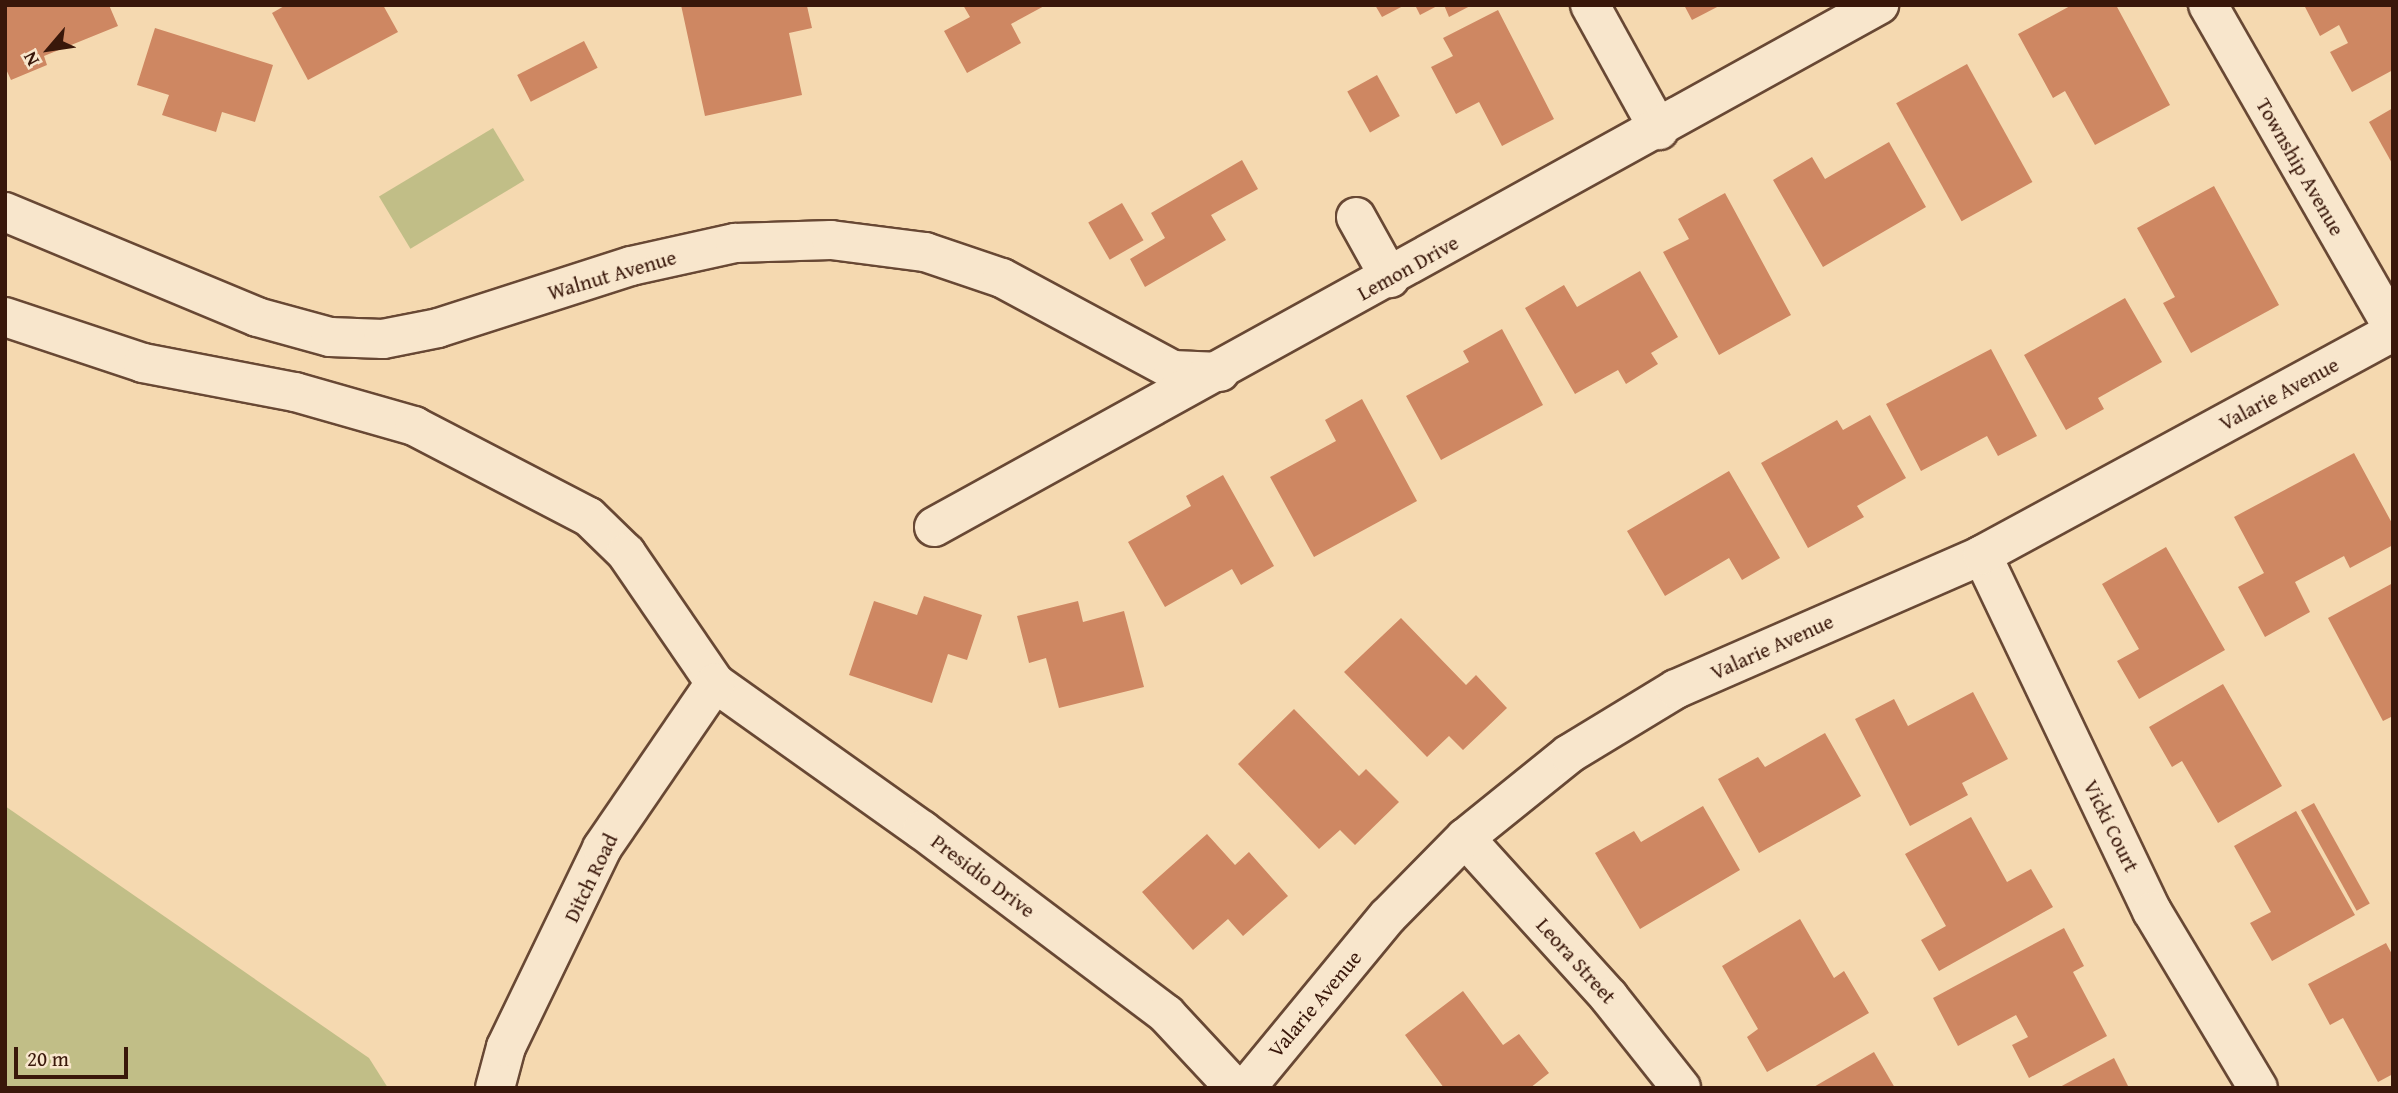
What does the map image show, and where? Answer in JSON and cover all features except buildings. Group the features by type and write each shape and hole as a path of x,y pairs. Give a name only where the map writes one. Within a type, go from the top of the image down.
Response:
{"street":[{"path":"1590,5 1659,130"},
{"name":"Lemon Drive","path":"934,527 1659,130 1880,5"},
{"name":"Township Avenue","path":"2208,5 2393,330"},
{"name":"Walnut Avenue","path":"5,212 257,317 330,337 383,339 438,328 631,267 735,243 831,240 925,253 1002,278 1173,370 1220,372"},
{"path":"1356,217 1390,278"},
{"path":"5,317 143,363 295,392 414,426 528,482 589,517 626,553 715,683"},
{"name":"Valarie Avenue","path":"1246,1088 1388,916 1465,838 1569,754 1676,689 1982,555 2393,330"},
{"name":"Vicki Court","path":"1982,555 2152,911 2258,1088"},
{"name":"Ditch Road","path":"495,1088 506,1048 602,848 715,683"},
{"name":"Presidio Drive","path":"715,683 922,830 1166,1014 1235,1088"},
{"name":"Leora Street","path":"1465,838 1609,997 1681,1088"}],"shaded area":[{"path":"493,128 524,180 410,249 379,197"},
{"path":"5,806 369,1058 388,1088 5,1088"}]}
